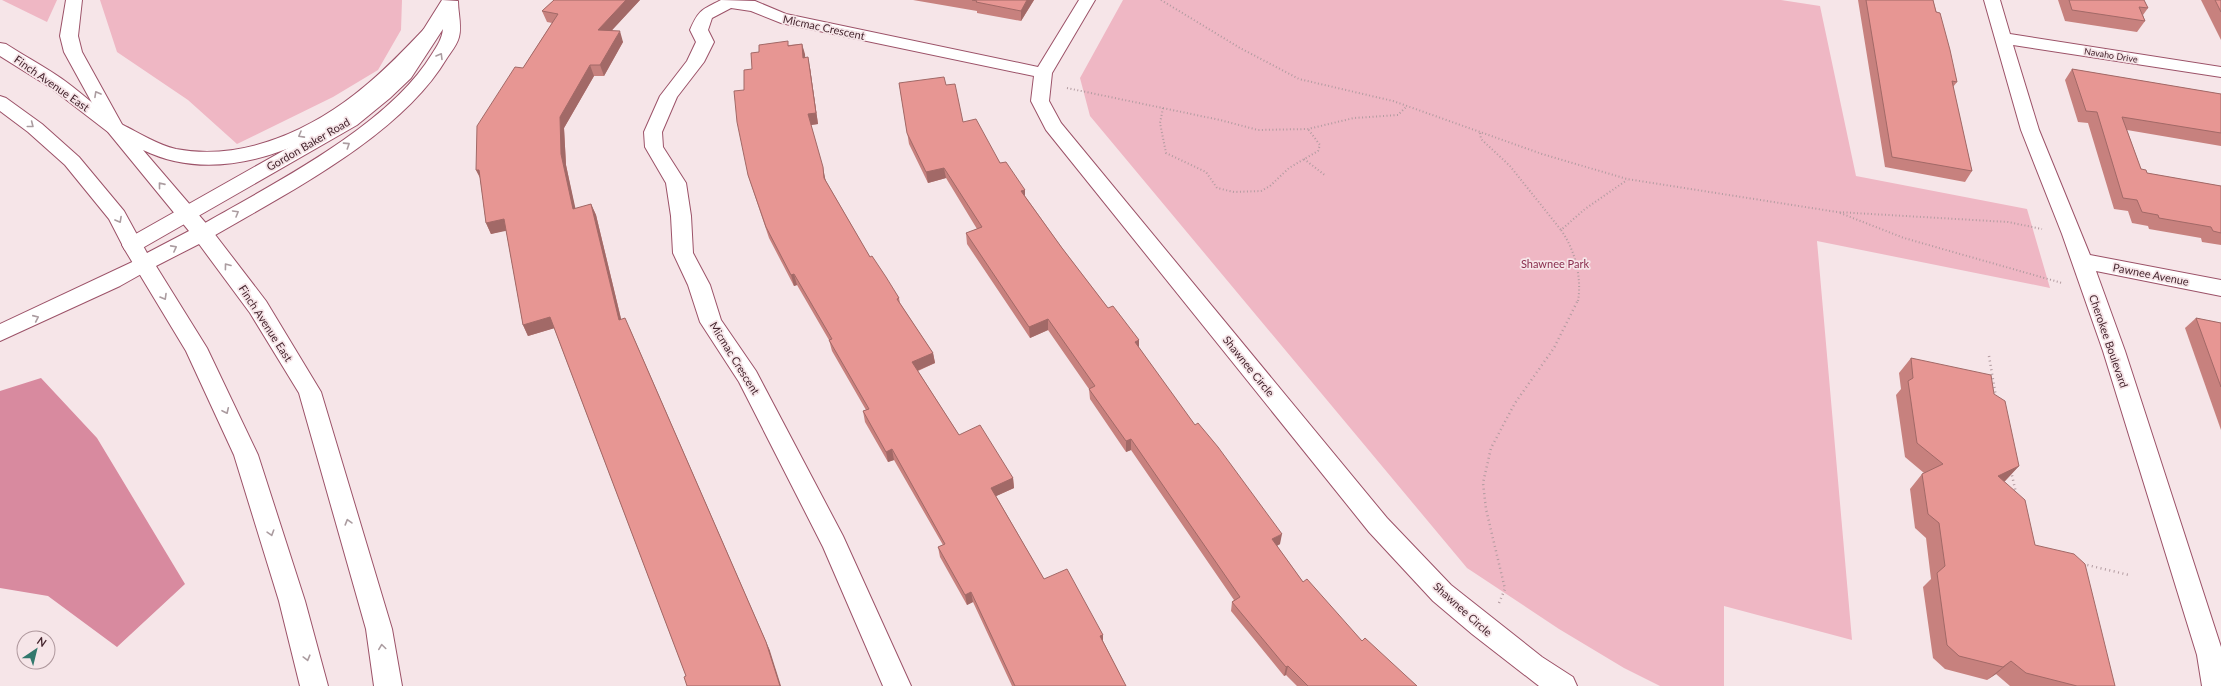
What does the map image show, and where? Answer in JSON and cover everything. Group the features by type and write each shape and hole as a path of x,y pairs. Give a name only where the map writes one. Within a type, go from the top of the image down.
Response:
{"main road":[{"path":"74,0 69,36 73,52 115,128 173,154 209,160 241,156 269,148 295,138 339,113 370,92 430,33"},
{"name":"Shawnee Circle","path":"1086,0 1042,72 1040,101 1053,126 1378,526 1442,593 1532,666 1563,686"},
{"name":"Cherokee Boulevard","path":"1992,0 2030,130 2081,261 2124,383 2210,655 2216,686"},
{"name":"Gordon Baker Road","path":"139,254 187,214 350,121 384,94 405,74 450,2"},
{"name":"Gordon Baker Road","path":"139,254 202,233 300,175 364,133 401,102 430,73 450,39 450,2"},
{"name":"Micmac Crescent","path":"897,686 834,544 784,444 748,377 712,322 699,285 683,252 681,216 676,183 654,147 654,132 659,116 669,96 695,62 705,42 699,30 705,15 728,3 756,6 781,18 1042,72"},
{"name":"Navaho Drive","path":"2002,38 2221,72"},
{"name":"Finch Avenue East","path":"0,48 57,84 115,128 167,193 187,214 258,307 310,392 379,629 388,686"},
{"path":"0,102 35,128 72,161 117,216 196,348 246,454 292,601 314,686"},
{"path":"0,333 79,297 139,254"},
{"name":"Pawnee Avenue","path":"2081,261 2221,288"}],"path":[{"path":"1161,0 1240,48 1299,79 1388,99 1480,133 1585,168 1627,179 1837,212 2008,222 2046,230"},
{"path":"1063,87 1258,130 1308,129 1354,118 1398,115 1407,106"},
{"path":"1163,108 1160,123 1166,153 1175,160 1192,165 1206,172 1215,186 1219,189 1234,192 1261,191 1270,186 1289,168 1314,154 1320,148 1317,140 1308,129"},
{"path":"1480,133 1481,140 1510,166 1569,241 1578,272 1580,289 1577,304 1554,348 1515,403 1499,431 1492,448 1483,483 1486,510 1504,589 1500,597 1498,609"},
{"path":"1304,159 1326,176"},
{"path":"1561,230 1578,212 1596,198 1627,179"},
{"path":"1837,212 1904,238 1980,261 2067,284"},
{"path":"1989,356 1998,405"},
{"path":"2011,466 2017,497"},
{"path":"2075,562 2129,575"}],"green space":[{"path":"2,0 57,0 47,22"},
{"path":"100,0 402,0 401,30 378,70 333,97 237,144 188,100 117,52"},
{"name":"Shawnee Park","path":"1123,0 1781,0 1820,6 1856,176 2027,209 2050,288 1817,241 1852,640 1724,606 1724,686 1660,686 1624,668 1559,629 1467,568 1090,116 1080,78"}],"shaded area":[{"path":"41,378 97,438 185,584 117,647 48,596 0,588 0,391"}],"building":[{"path":"554,0 626,0 598,30 620,31 600,65 590,65 560,117 561,154 573,209 591,204 619,320 625,318 766,642 780,686 687,686 684,677 686,676 550,317 523,325 504,219 486,223 479,170 476,170 477,126 515,67 523,68 558,14 542,11"},
{"path":"972,0 1027,0 1021,11"},
{"path":"1866,0 1933,0 1936,12 1940,13 1950,50 1957,82 1952,81 1972,171 1892,157"},
{"path":"2069,0 2144,0 2148,8 2139,7 2145,21 2072,10"},
{"path":"2215,0 2221,0 2221,12"},
{"path":"788,41 788,46 802,44 803,58 808,57 816,113 808,114 823,167 824,178 870,257 872,256 886,277 899,298 897,299 933,353 912,362 959,435 980,425 1013,478 991,488 1044,579 1067,569 1103,635 1100,636 1126,686 1015,686 971,592 965,595 938,547 945,544 892,449 886,452 863,411 869,409 829,340 832,339 794,274 791,275 766,227 748,175 737,122 734,91 744,90 744,70 752,69 751,53 759,52 759,45"},
{"path":"2072,69 2221,94 2221,133 2122,117 2141,169 2146,170 2147,173 2221,186 2221,233 2213,231 2211,227 2159,218 2158,215 2142,212 2137,200 2123,198 2097,112 2086,111"},
{"path":"944,77 946,85 955,84 963,122 976,119 1000,163 1006,162 1025,190 1021,191 1062,248 1108,308 1113,306 1139,340 1135,342 1195,425 1198,423 1218,447 1282,534 1272,539 1303,582 1307,579 1362,641 1365,638 1417,686 1308,686 1288,666 1286,667 1232,602 1240,597 1131,439 1126,441 1089,389 1095,386 1048,319 1029,327 966,233 982,227 944,168 926,172 907,133 899,83"},
{"path":"2196,318 2221,323 2221,387"},
{"path":"1911,358 1991,375 1994,394 2005,401 2019,466 1998,476 2025,500 2035,545 2074,554 2085,564 2115,686 2077,686 2026,673 2011,661 2003,667 1959,656 1947,645 1937,573 1945,566 1939,523 1928,514 1922,474 1943,464 1917,443 1908,381 1913,378"}]}
